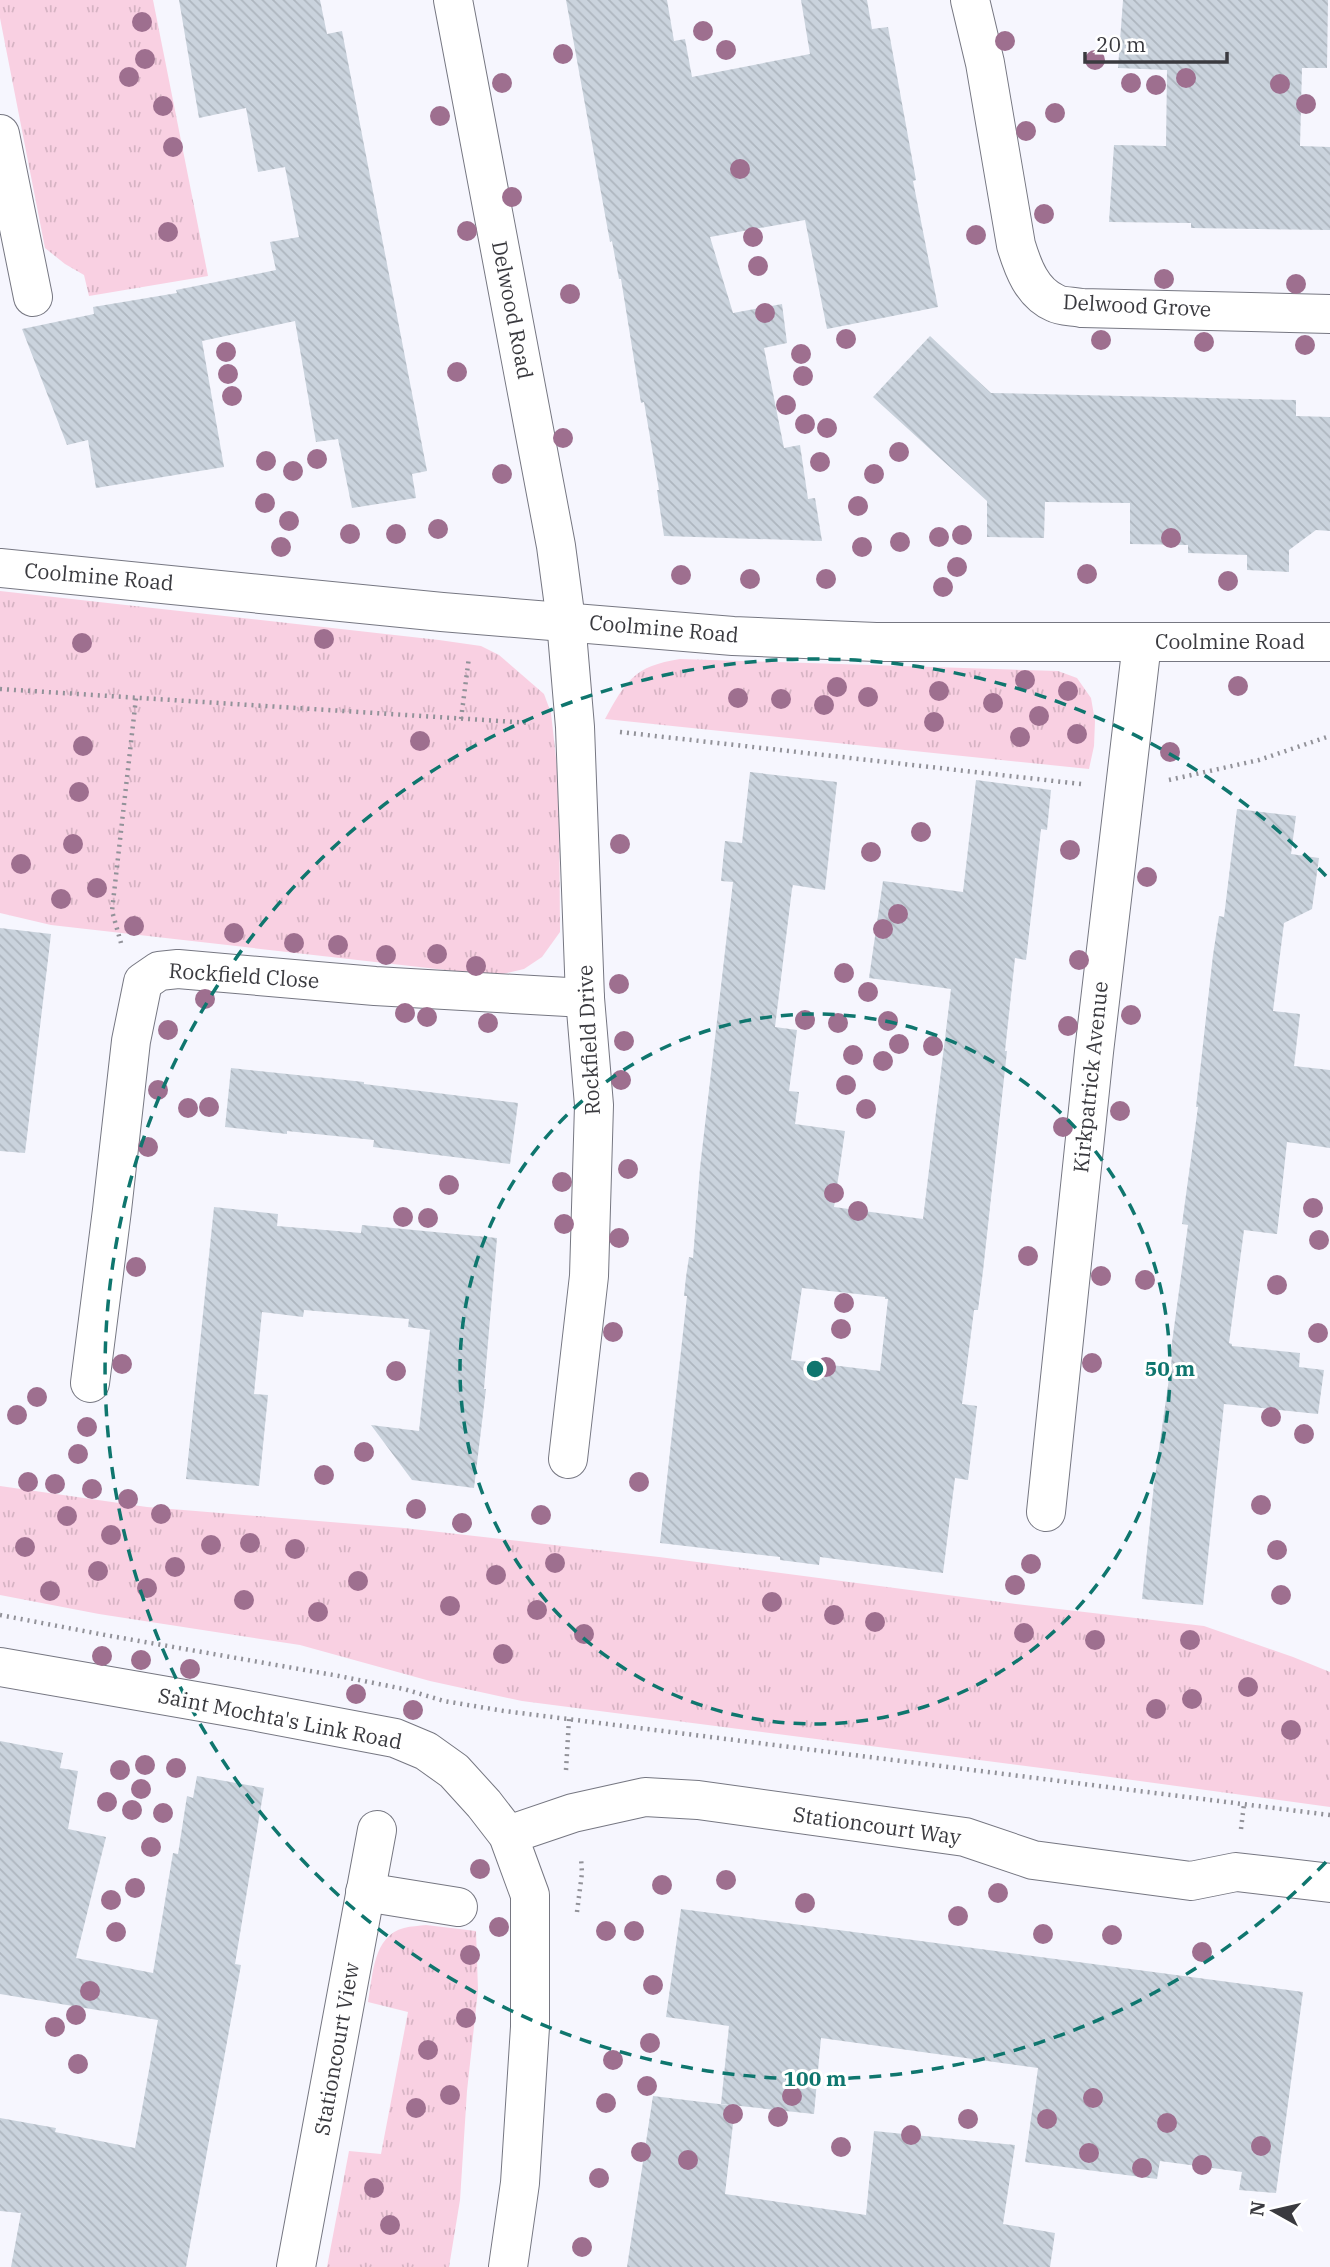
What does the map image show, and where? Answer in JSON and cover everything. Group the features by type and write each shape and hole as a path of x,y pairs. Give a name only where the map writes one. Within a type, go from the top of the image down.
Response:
{"street":[{"name":"Delwood Road","path":"453,0 556,546 566,621"},
{"name":"Delwood Grove","path":"970,0 985,63 1016,245 1024,271 1038,291 1056,304 1082,307 1330,314"},
{"path":"0,134 33,297"},
{"name":"Coolmine Road","path":"0,568 162,582 442,612 733,636 876,642 1330,642"},
{"name":"Rockfield Drive","path":"566,621 575,727 585,998 594,1105 589,1276 568,1459"},
{"name":"Kirkpatrick Avenue","path":"1046,1512 1094,1050 1142,643"},
{"name":"Rockfield Close","path":"90,1382 131,1041 143,982 159,971 178,969 375,986 585,998"},
{"name":"Saint Mochta's Link Road","path":"0,1667 395,1738 426,1751 454,1771 484,1804 508,1835 530,1895 530,2027 520,2182 508,2267"},
{"name":"Stationcourt Way","path":"508,1835 573,1813 645,1797 698,1800 965,1837 1033,1860 1191,1881 1236,1872 1330,1883"},
{"name":"Stationcourt View","path":"296,2267 377,1830"},
{"path":"365,1892 457,1907"}],"path":[{"path":"0,689 575,727 1125,789 1259,760 1330,736"},
{"path":"136,698 112,911 125,957 143,982"},
{"path":"0,1615 339,1676 404,1689 444,1701 1330,1815"}],"green space":[{"path":"0,0 153,0 208,276 89,296 84,275 45,248 0,18"},
{"path":"0,591 439,640 481,646 499,655 544,694 551,713 559,785 560,932 542,957 524,969 503,974 481,974 51,925 0,913"},
{"path":"680,659 1058,671 1077,678 1091,698 1095,721 1094,746 1089,769 605,719 633,677 652,666"},
{"path":"0,1486 147,1507 404,1528 659,1557 1204,1626 1330,1672 1330,1807 522,1701 430,1681 300,1645 99,1614 0,1595"},
{"path":"426,1925 476,1931 478,1990 467,2091 460,2200 449,2267 327,2267 349,2151 381,2154 408,2012 368,2002 376,1958 386,1939 394,1932 407,1927"}],"building":[{"path":"179,0 320,0 327,34 342,31 427,471 412,474 416,498 352,508 338,439 316,442 295,321 202,341 224,467 96,488 88,440 67,445 22,329 94,314 93,307 177,293 176,290 276,270 270,242 299,237 285,167 258,172 246,108 199,118"},
{"path":"566,0 667,0 674,41 685,39 692,77 810,54 801,0 867,0 872,29 888,27 916,180 913,181 938,307 827,329 805,220 710,237 733,313 782,304 787,343 764,348 784,448 800,445 808,499 815,498 822,541 664,536 644,402 641,403 621,279 612,241 610,242"},
{"path":"1123,0 1328,0 1327,68 1302,68 1300,146 1330,147 1330,230 1191,228 1191,223 1109,222 1114,145 1166,146 1167,70 1118,68"},
{"path":"930,336 991,393 1296,400 1296,416 1330,417 1330,531 1316,530 1289,550 1289,572 1247,570 1247,555 1188,553 1188,545 1130,544 1130,503 1045,502 1044,538 987,537 987,501 873,397"},
{"path":"750,772 837,782 825,890 793,885 775,1027 797,1030 789,1091 799,1092 795,1124 845,1131 834,1207 923,1219 951,989 869,978 883,881 963,892 976,780 1051,790 1047,830 1041,829 1026,960 1015,958 983,1271 978,1310 974,1310 962,1404 977,1406 968,1480 955,1478 943,1573 820,1557 819,1565 780,1560 780,1557 660,1543 687,1296 684,1296 686,1277 689,1257 693,1258 700,1168 733,882 721,881 725,841 742,843","holes":["802,1288 888,1299 880,1371 791,1360"]},
{"path":"1237,809 1296,816 1291,854 1319,858 1312,909 1284,923 1273,1011 1300,1014 1294,1066 1330,1070 1330,1148 1287,1142 1277,1234 1244,1230 1229,1343 1232,1346 1300,1353 1299,1367 1324,1370 1318,1414 1224,1404 1203,1605 1142,1599 1154,1484 1188,1225 1182,1224 1198,1107 1213,955 1219,916 1224,917"},
{"path":"0,928 51,934 25,1153 0,1151"},
{"path":"231,1068 364,1082 518,1103 510,1164 373,1147 374,1140 225,1127"},
{"path":"214,1207 278,1214 277,1226 361,1233 362,1225 497,1238 486,1389 474,1488 412,1480 371,1425 419,1431 430,1330 408,1327 409,1319 304,1310 303,1317 262,1312 254,1394 268,1395 259,1486 186,1479"},
{"path":"0,1741 63,1753 60,1768 78,1771 68,1829 106,1837 76,1958 153,1973 173,1853 178,1854 187,1796 193,1798 197,1776 264,1788 235,1964 241,1965 186,2267 11,2267 21,2213 0,2211 0,2118 56,2128 55,2132 135,2148 158,2020 0,1994"},
{"path":"681,1909 1303,1992 1276,2193 1239,2190 1242,2172 1160,2161 1157,2179 1025,2162 1038,2068 821,2038 814,2114 721,2104 729,2026 666,2017"},
{"path":"653,2096 735,2106 725,2194 866,2215 874,2131 1015,2145 1003,2224 1055,2233 1050,2267 627,2267"}]}
